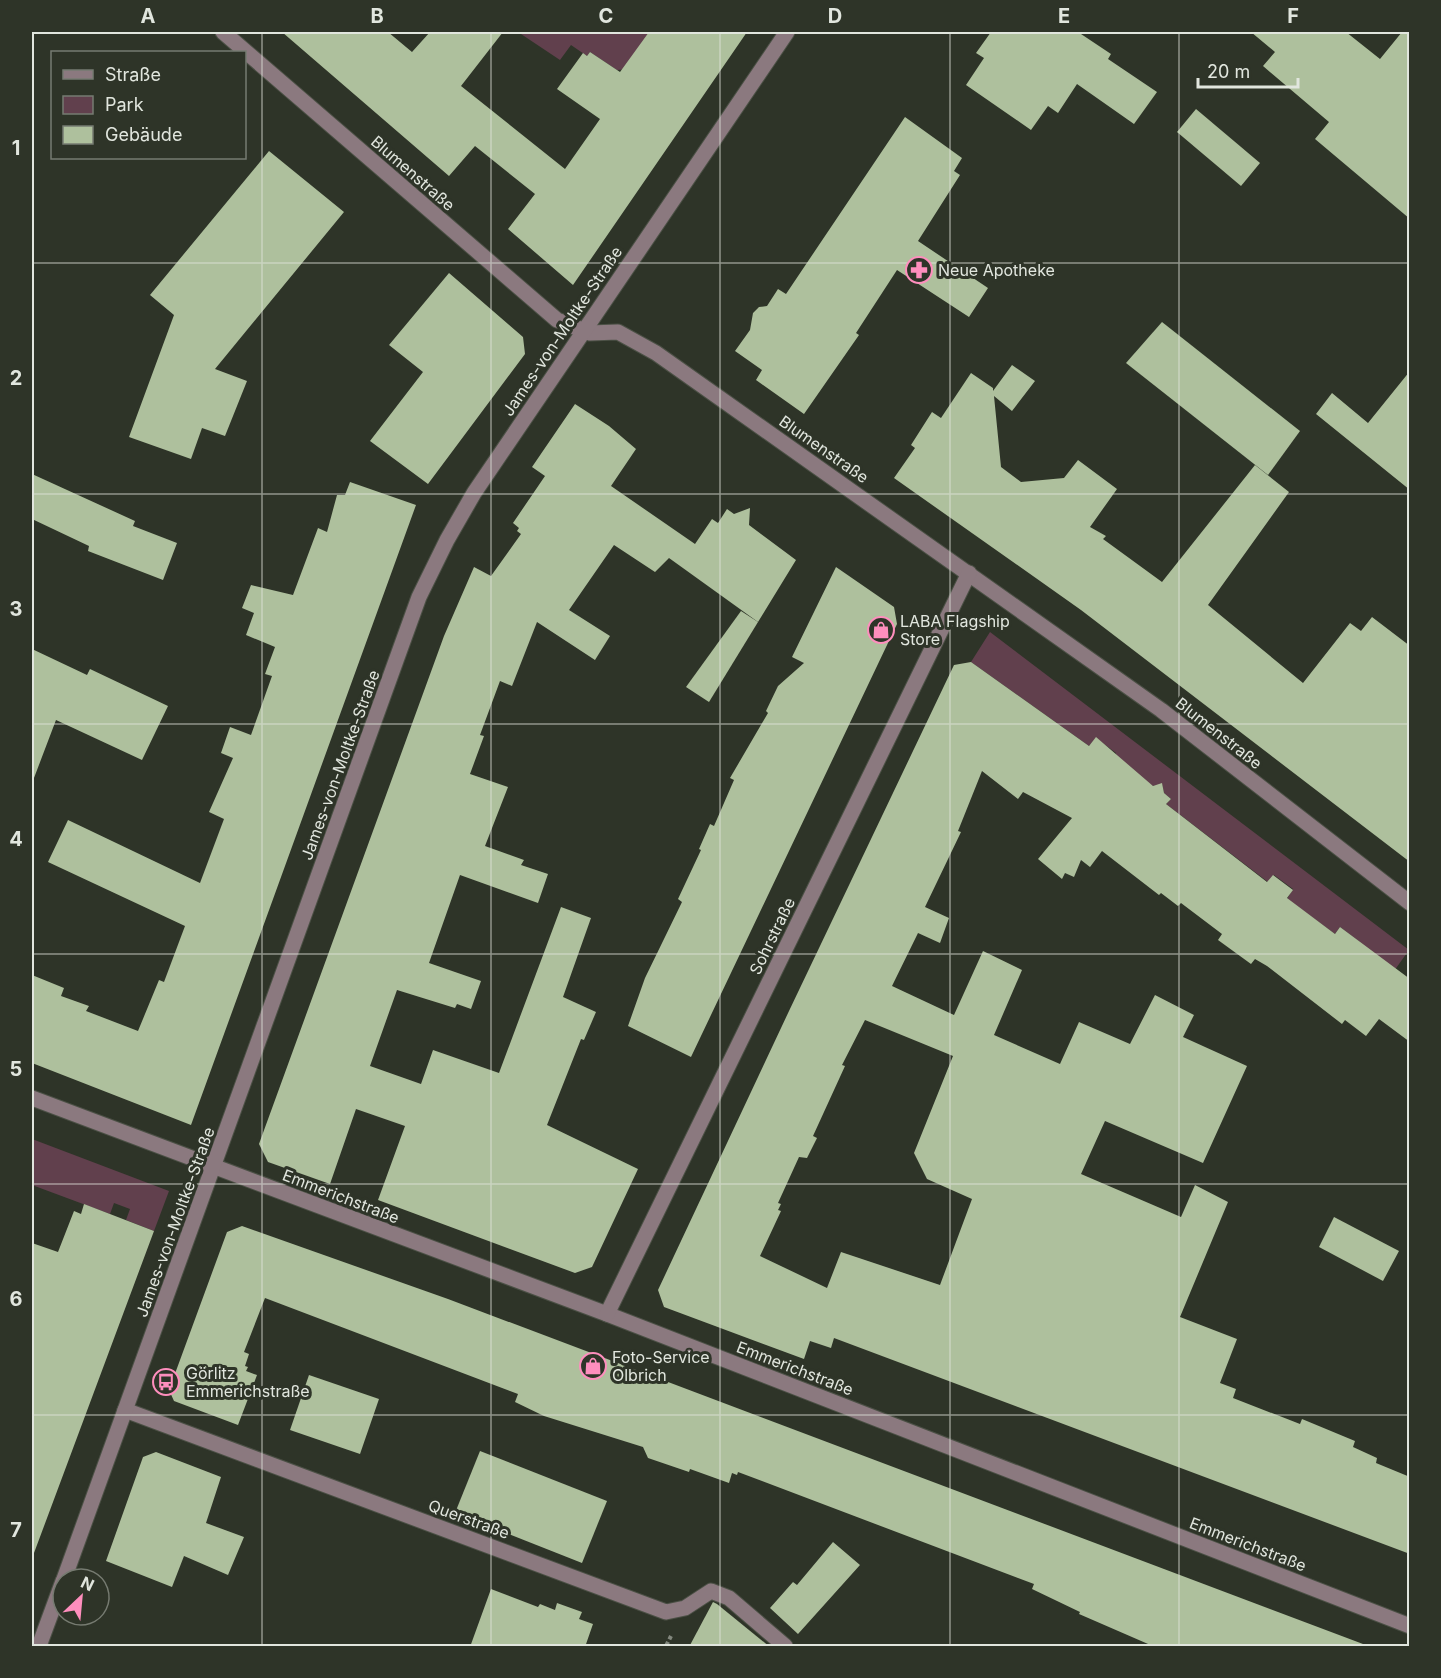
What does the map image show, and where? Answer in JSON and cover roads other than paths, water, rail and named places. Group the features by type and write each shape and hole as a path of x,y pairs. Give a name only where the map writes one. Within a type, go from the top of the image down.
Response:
{"street":[{"name":"Blumenstraße","path":"223,32 245,51"},
{"name":"James-von-Moltke-Straße","path":"68,1567 419,597 447,540 474,493 787,32"},
{"name":"Blumenstraße","path":"246,52 557,320 596,333 618,332 656,353 1161,710 1410,903"},
{"name":"Sohrstraße","path":"607,1314 969,573"},
{"name":"Emmerichstraße","path":"32,1098 607,1314 1410,1626"},
{"name":"Querstraße","path":"126,1410 666,1612 685,1608 711,1591 729,1598 785,1647"},
{"name":"James-von-Moltke-Straße","path":"39,1647 51,1614"}],"place":[{"name":"Neue Apotheke","path":"919,270"},
{"name":"LABA Flagship Store","path":"881,630"},
{"name":"Foto-Service Olbrich","path":"593,1366"},
{"name":"Görlitz Emmerichstraße","path":"166,1382"}]}
